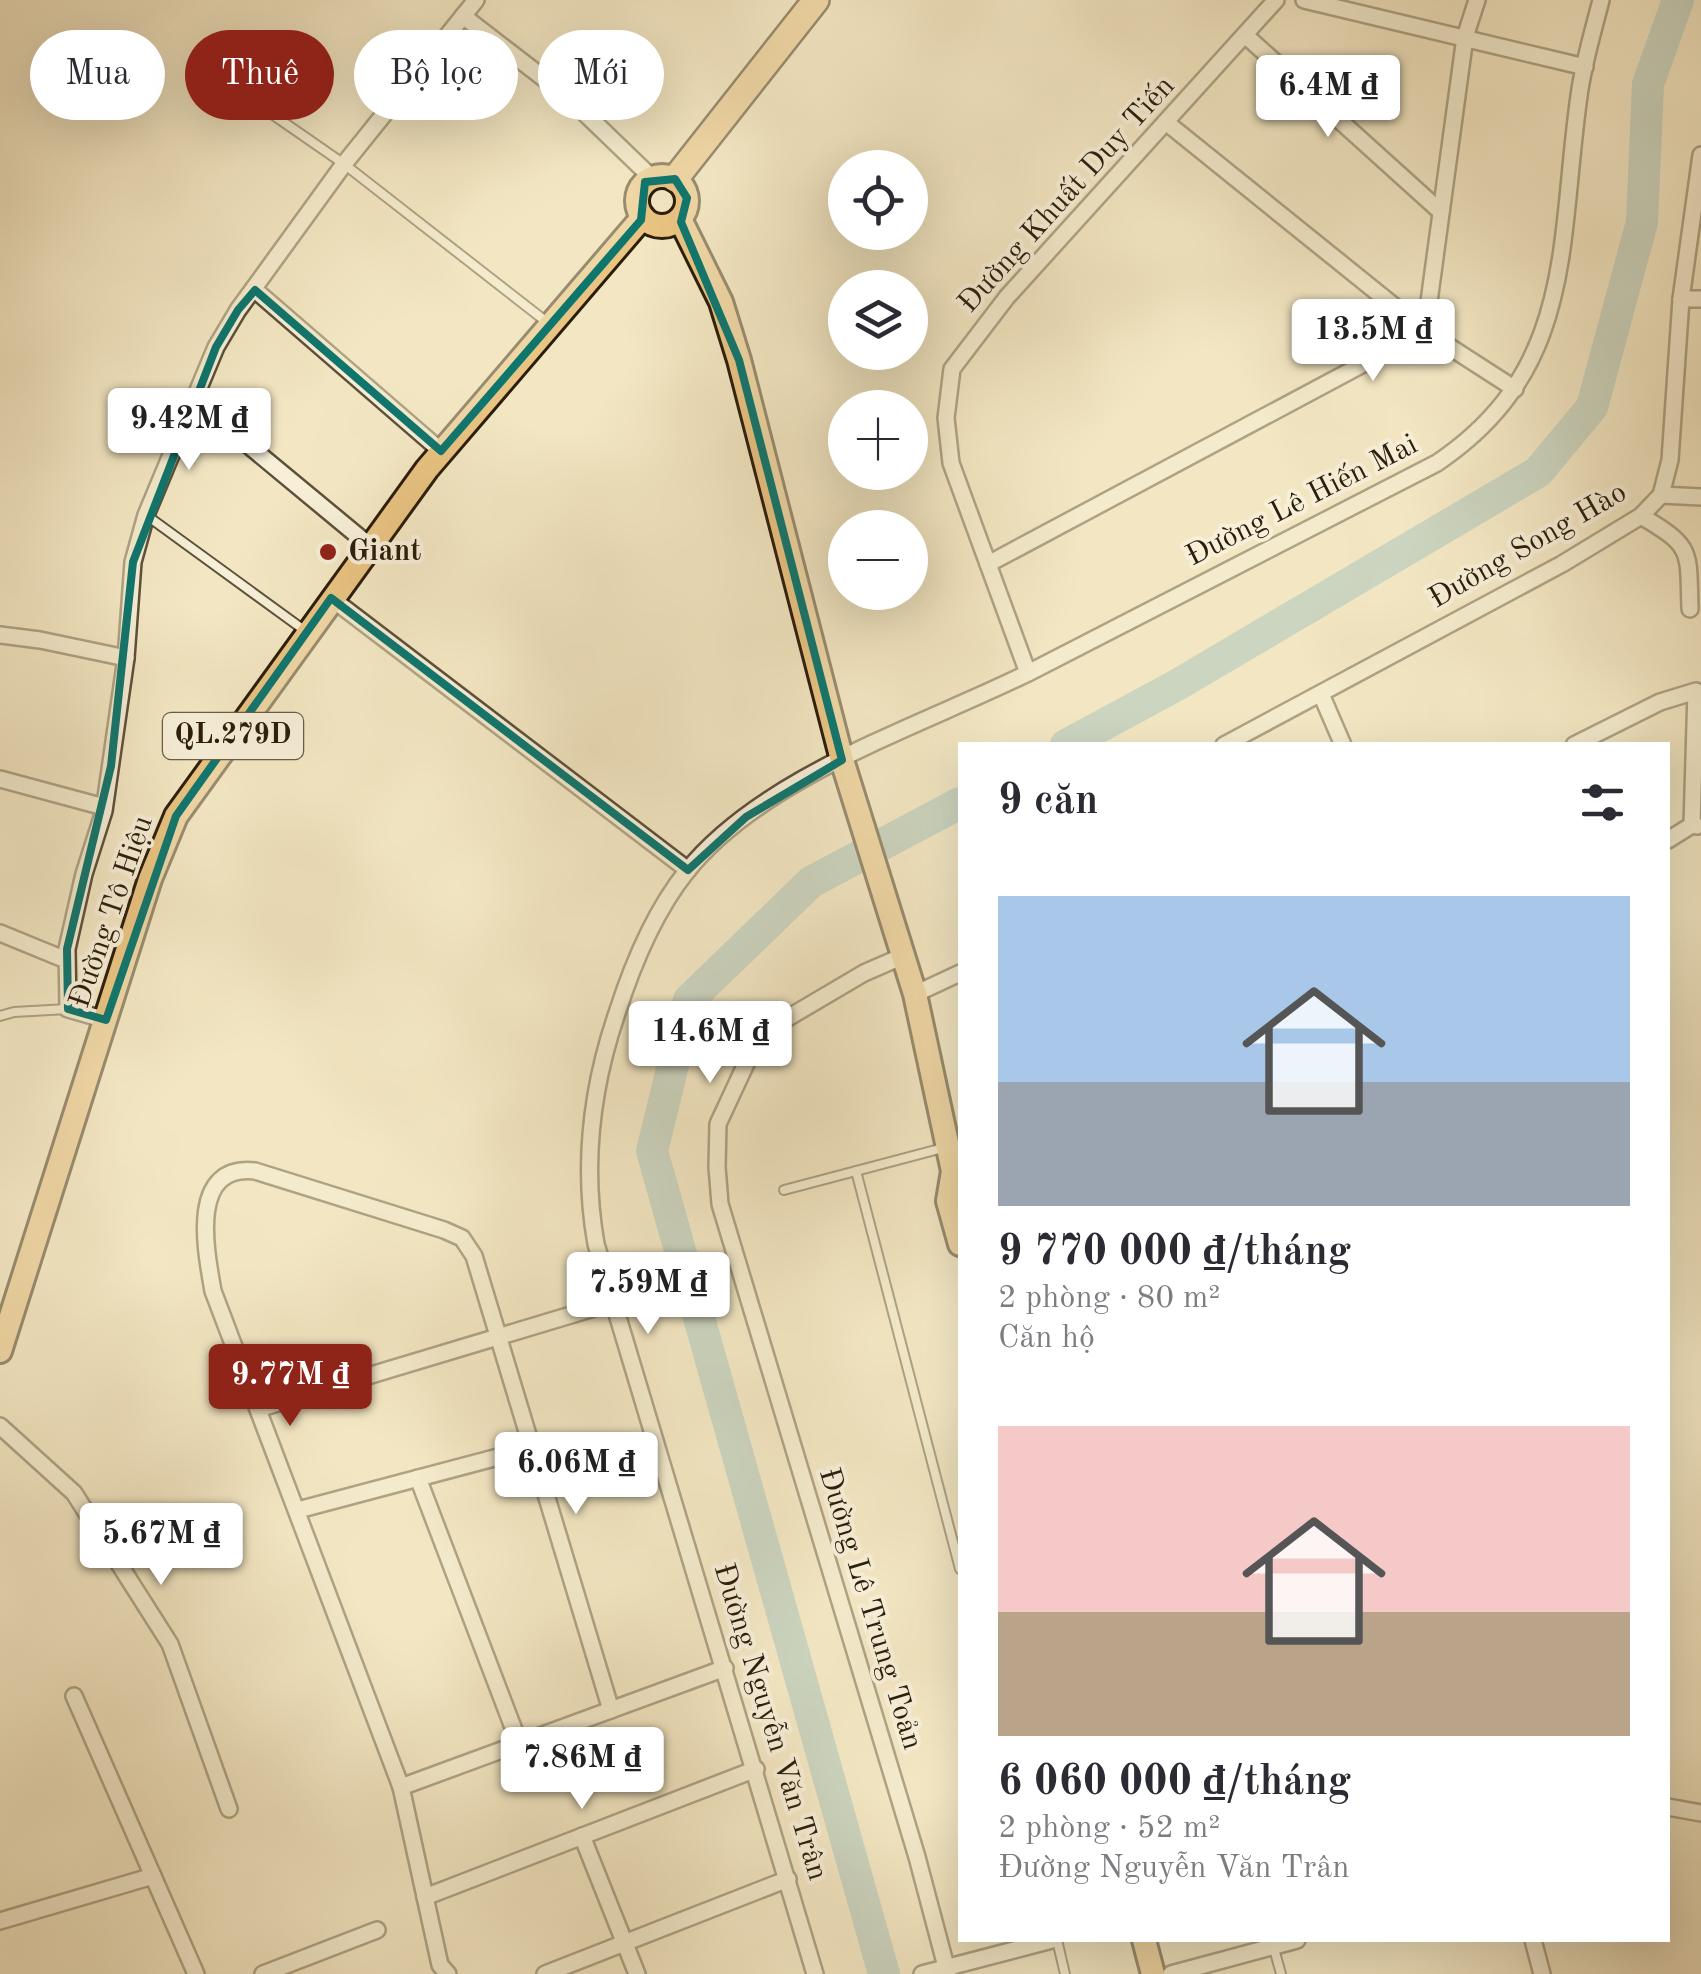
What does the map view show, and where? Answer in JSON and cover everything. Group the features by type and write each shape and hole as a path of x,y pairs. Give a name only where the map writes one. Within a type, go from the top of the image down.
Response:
{"highway":[{"path":"663,179 816,0"}],"main road":[{"path":"680,219 661,226 643,218 638,196 645,182 663,179 685,190 687,198 680,219 720,302 739,360 845,769 915,994 956,1176 948,1201 958,1237"},
{"name":"Đường Tô Hiệu","path":"0,1351 150,879 176,816 306,632 442,452 643,218"},
{"path":"1145,1942 1153,1974"}],"street":[{"path":"106,1020 68,1009 66,960 84,874 104,807 126,658 133,562 146,515 216,346 344,164 476,0"},
{"name":"Đường Khuất Duy Tiến","path":"1028,673 951,462 946,418 952,370 1007,297 1276,0"},
{"path":"1304,0 1585,66"},
{"path":"1424,331 1465,36 1477,0"},
{"name":"Đường Lê Hiến Mai","path":"845,769 1437,463 1494,418 1515,389 1540,341 1559,274 1585,66 1601,0"},
{"path":"464,16 568,97 663,179"},
{"path":"1245,35 1441,212"},
{"path":"1168,123 1424,331 1515,389"},
{"name":"Đường Song Hào","path":"1230,742 1562,564 1642,516 1661,495 1670,460 1681,299 1701,156"},
{"path":"255,290 442,452"},
{"path":"1681,299 1701,299"},
{"path":"988,564 1424,331"},
{"path":"195,401 370,546"},
{"path":"1661,495 1701,497"},
{"path":"1642,516 1684,546 1690,609"},
{"path":"331,598 688,870"},
{"path":"0,635 126,658"},
{"path":"1580,742 1698,687 1696,826 1670,839"},
{"path":"1321,694 1342,742"},
{"name":"Đường Nguyễn Văn Trân","path":"815,1974 596,1244 588,1199 587,1159 598,1083 626,984 658,915 688,870 746,817 845,769"},
{"path":"0,779 104,807"},
{"path":"0,933 66,960"},
{"name":"Đường Lê Trung Toản","path":"904,956 864,972 774,1026 751,1054 718,1124 716,1168 720,1204 917,1857 947,1971"},
{"path":"915,994 958,974"},
{"path":"448,1974 440,1966 401,1787 213,1292 205,1224 209,1198 226,1174 255,1171 462,1238 474,1256 611,1710"},
{"path":"258,1409 614,1302"},
{"path":"0,1426 74,1493 170,1644 229,1809"},
{"path":"298,1510 532,1448"},
{"path":"418,1478 519,1743"},
{"path":"401,1787 725,1668"},
{"path":"74,1696 196,1974"},
{"path":"425,1897 756,1769"},
{"path":"1670,1807 1701,1813"},
{"path":"582,1836 637,1974"},
{"path":"0,1920 154,1876"},
{"path":"544,1974 788,1879"},
{"path":"263,1974 377,1930"},
{"path":"924,1974 1047,1942"},
{"path":"1534,1942 1542,1974"},
{"path":"1171,1974 1272,1943"}],"lane":[{"path":"281,120 344,164 552,326"},
{"path":"146,515 306,632"},
{"path":"0,1016 68,1009"},
{"path":"784,1190 947,1147"},
{"path":"856,1171 958,1562"},
{"path":"1055,1942 1066,1974"},
{"path":"1272,1943 1281,1974"}],"highlighted area":[{"path":"675,179 687,198 681,222 739,360 842,760 746,817 688,870 331,598 176,816 106,1020 68,1009 67,949 111,766 133,562 216,347 238,310 255,290 441,451 641,220 645,182"}],"waterway":[{"path":"1072,742 1177,685 1538,472 1592,407 1642,222 1648,84 1678,0"},
{"path":"884,1974 652,1151 689,1000 811,882 958,804"}],"place":[{"name":"Giant","path":"328,552"}]}
